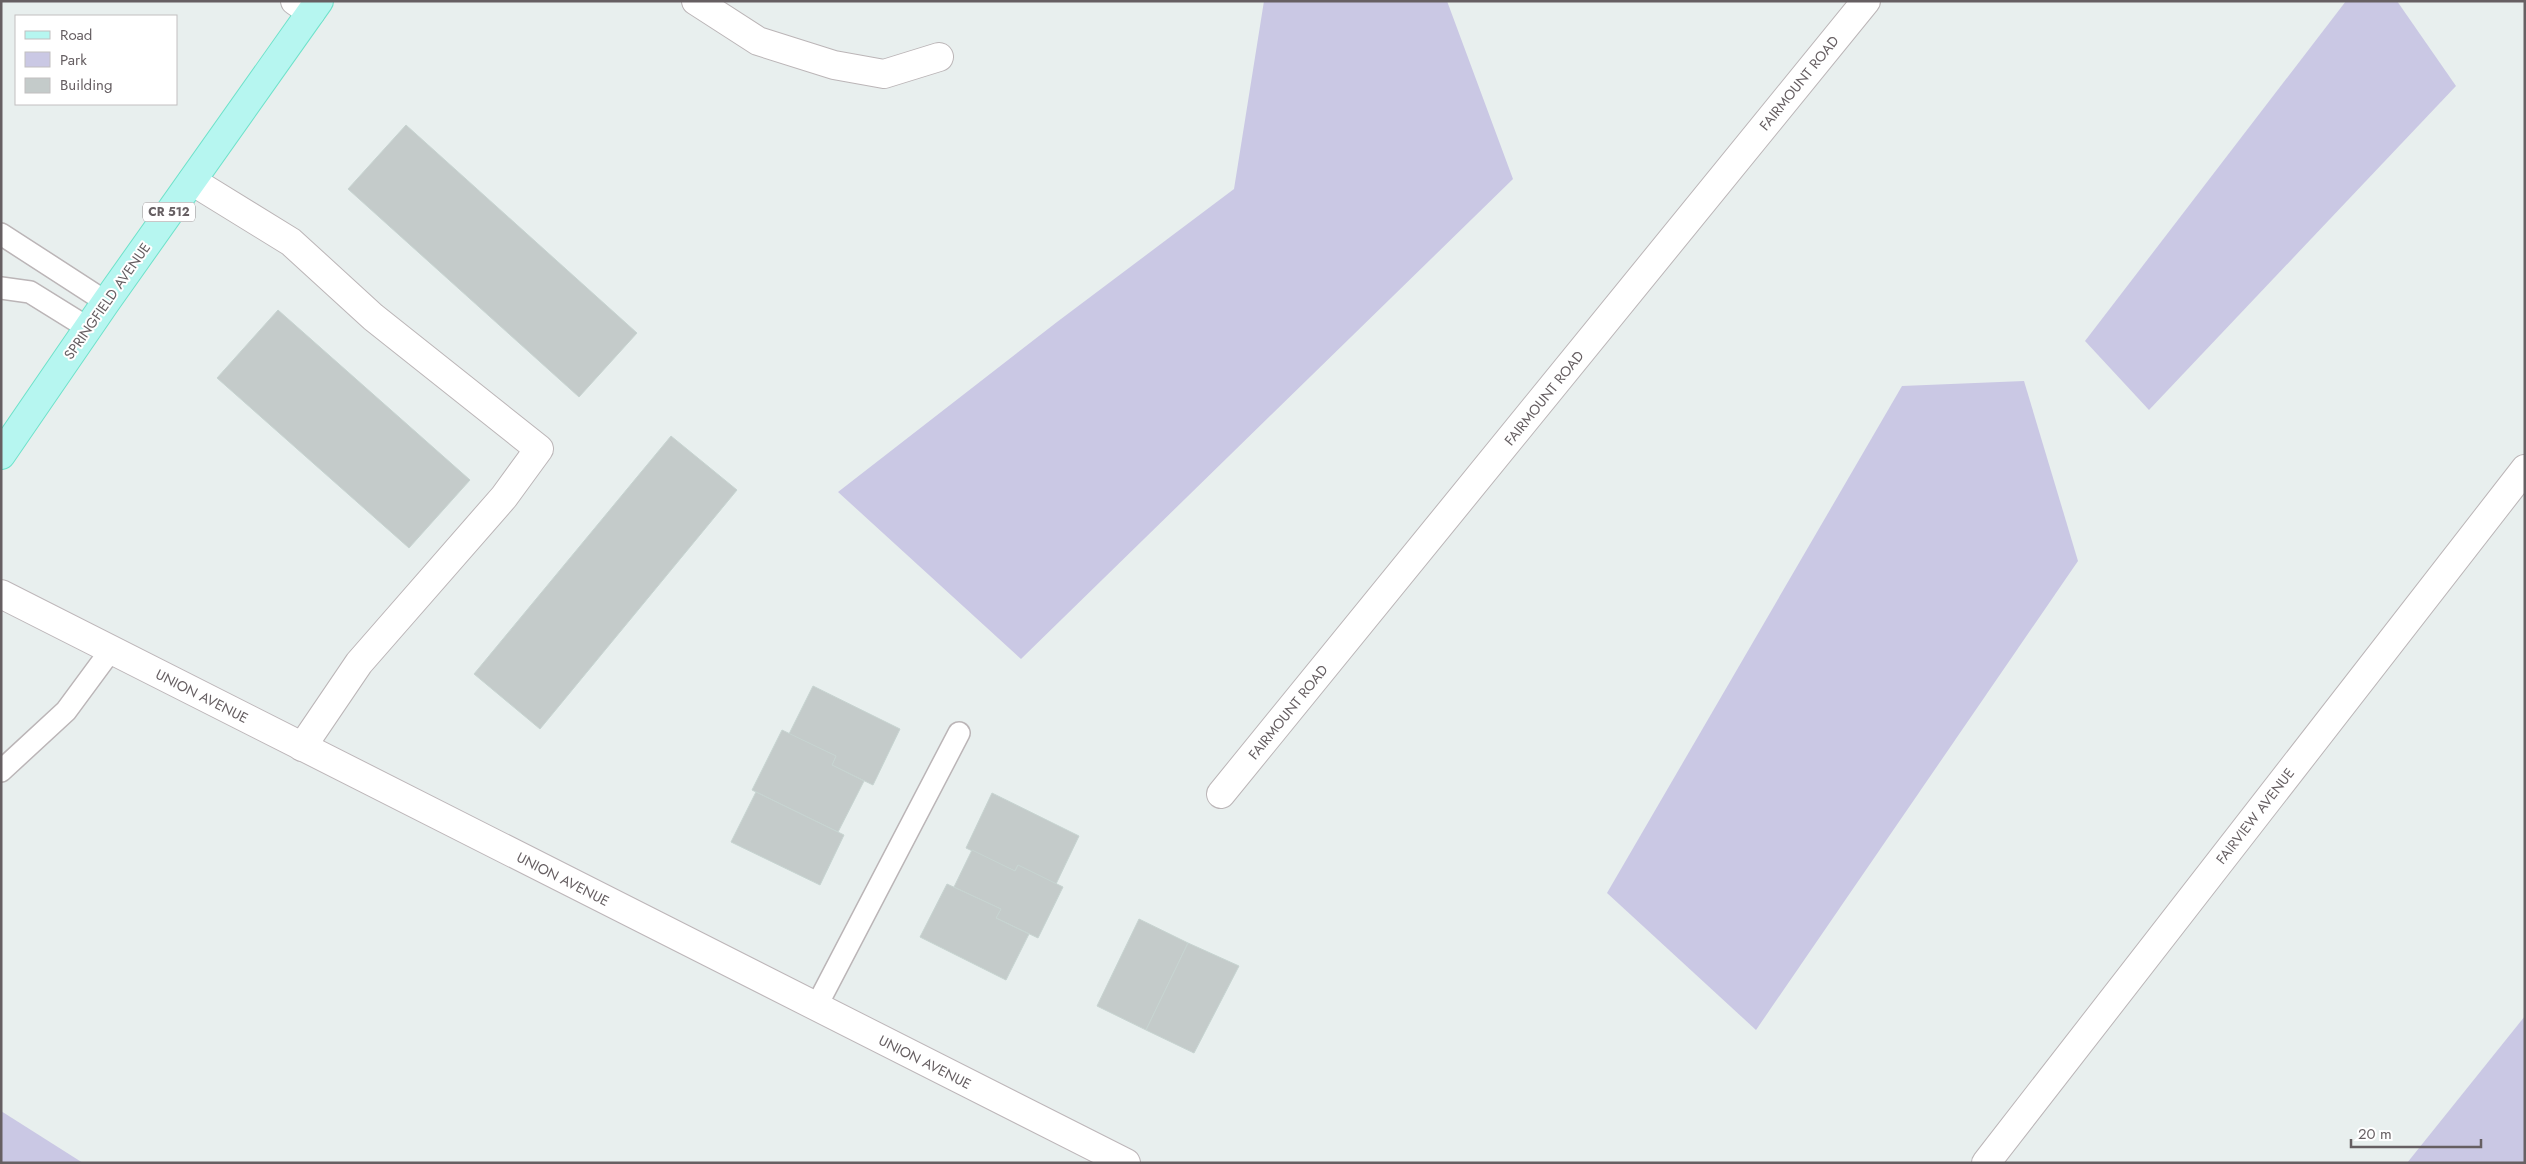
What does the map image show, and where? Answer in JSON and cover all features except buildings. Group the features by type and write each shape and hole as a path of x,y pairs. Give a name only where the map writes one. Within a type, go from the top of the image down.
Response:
{"main road":[{"name":"SPRINGFIELD AVENUE","path":"1,455 192,180 308,5"}],"street":[{"path":"696,1 758,41 834,65 884,74 940,57"},
{"name":"FAIRMOUNT ROAD","path":"1222,794 1866,1"},
{"path":"192,180 291,242 373,317 539,449 504,497 359,663 302,747"},
{"name":"FAIRVIEW AVENUE","path":"1986,1163 2525,469"},
{"name":"UNION AVENUE","path":"1,594 1126,1163"}],"lane":[{"path":"1,234 106,302"},
{"path":"1,288 30,292 88,328"},
{"path":"1,771 66,710 111,650"},
{"path":"816,1007 959,733"}],"green space":[{"path":"1264,1 1447,1 1513,179 1021,659 838,492 1057,322 1234,189"},
{"path":"2346,1 2397,1 2456,86 2149,410 2085,341"},
{"path":"2024,381 2078,561 1756,1030 1607,893 1902,386"},
{"path":"2525,1016 2525,1163 2407,1163"},
{"path":"1,1111 83,1163 1,1163"}]}
